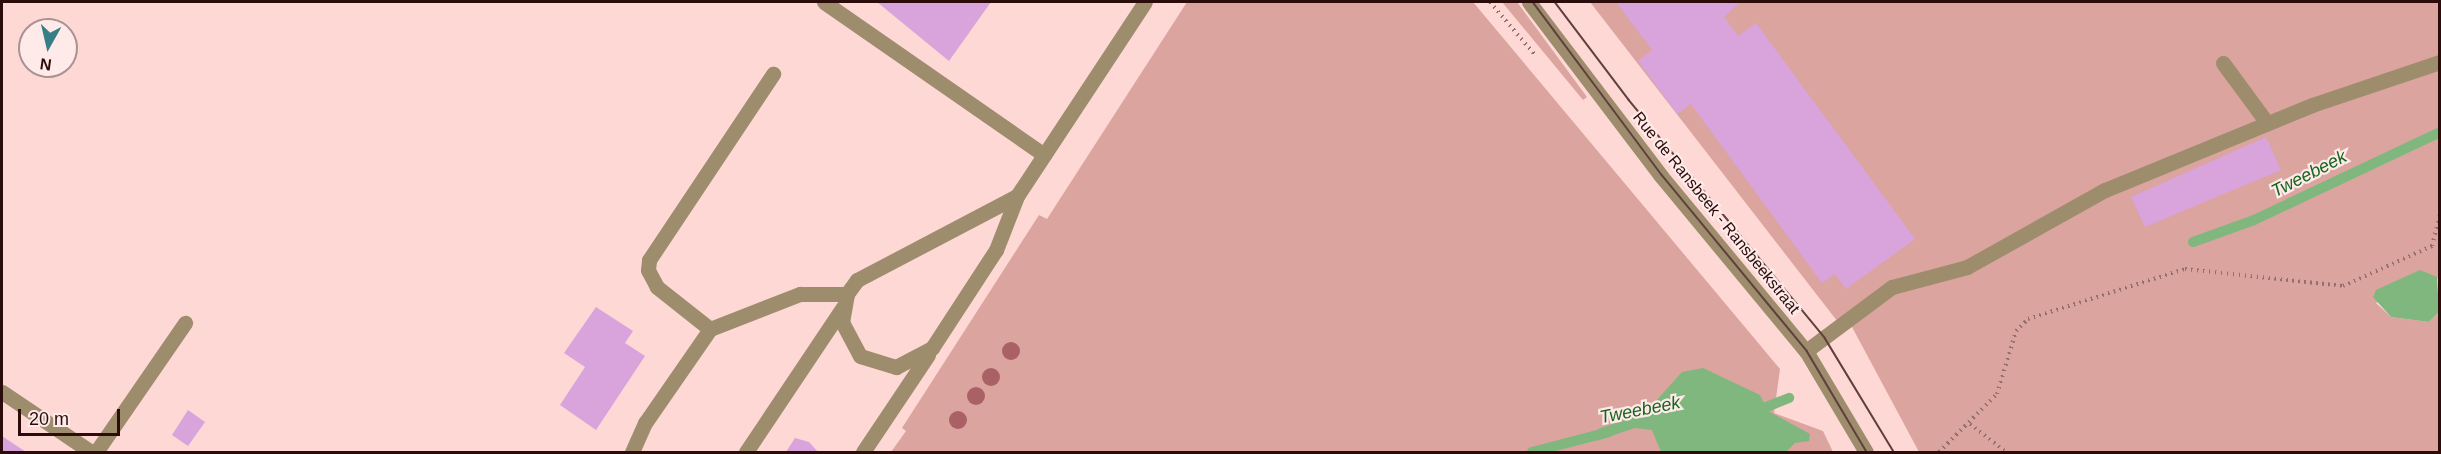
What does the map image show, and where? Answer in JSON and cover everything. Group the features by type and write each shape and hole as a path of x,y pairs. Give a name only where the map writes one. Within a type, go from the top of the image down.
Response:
{"street":[{"path":"824,2 1044,155"},
{"path":"864,453 996,250 1017,196 1145,2"},
{"name":"Rue de Ransbeek - Ransbeekstraat","path":"1529,2 1661,176 1806,351 1866,453"},
{"path":"1806,351 1892,287 1967,267 2105,190 2267,123 2439,62"},
{"path":"2223,63 2267,123"},
{"path":"710,329 651,280 649,260 773,74"},
{"path":"746,453 845,301 879,266 1017,196"},
{"path":"632,453 651,414 710,329 800,294 845,301"},
{"path":"845,301 847,339 876,364 896,367 932,348"},
{"path":"96,453 185,323"},
{"path":"2,392 91,453"}],"path":[{"path":"1939,453 1997,394 2016,331 2028,319 2185,269 2343,286 2432,246 2439,213"},
{"path":"1970,424 2006,453"}],"shaded area":[{"path":"1187,2 1473,2 1780,369 1774,413 1823,431 1833,452 891,452 906,431 902,428 1039,215 1047,219"},
{"path":"1502,2 1517,2 1587,97 1583,100"},
{"path":"1590,2 2439,2 2439,282 2437,277 2376,303 2391,317 2429,322 2439,312 2439,452 1919,452 1852,327 1841,326"},
{"path":"2420,270 2437,277 2439,312 2429,322 2391,317 2373,297 2376,290"},
{"path":"1703,368 1760,395 1768,411 1810,434 1809,441 1795,443 1786,452 1661,452 1652,430 1635,428 1596,441 1598,429 1645,413 1682,372"}],"building":[{"path":"877,2 991,2 949,61"},
{"path":"1616,2 1740,2 1724,17 1738,36 1756,23 1915,239 1846,289 1835,274 1822,283 1691,104 1677,114 1638,61 1652,50"},
{"path":"2266,137 2281,170 2145,227 2131,197"},
{"path":"596,307 633,331 625,343 645,356 596,430 560,405 585,367 564,353"},
{"path":"188,410 205,422 188,446 172,435"},
{"path":"2,436 26,452 2,452"},
{"path":"795,438 809,442 818,452 786,452"}],"waterway":[{"name":"Tweebeek","path":"2193,242 2254,220 2440,132"},
{"name":"Tweebeek","path":"1754,412 1789,398"},
{"name":"Tweebeek","path":"1532,452 1609,432"}],"tram line":[{"path":"1533,2 1662,175 1807,351 1867,452"},
{"path":"1555,2 1629,100 1825,338 1894,452"}]}
